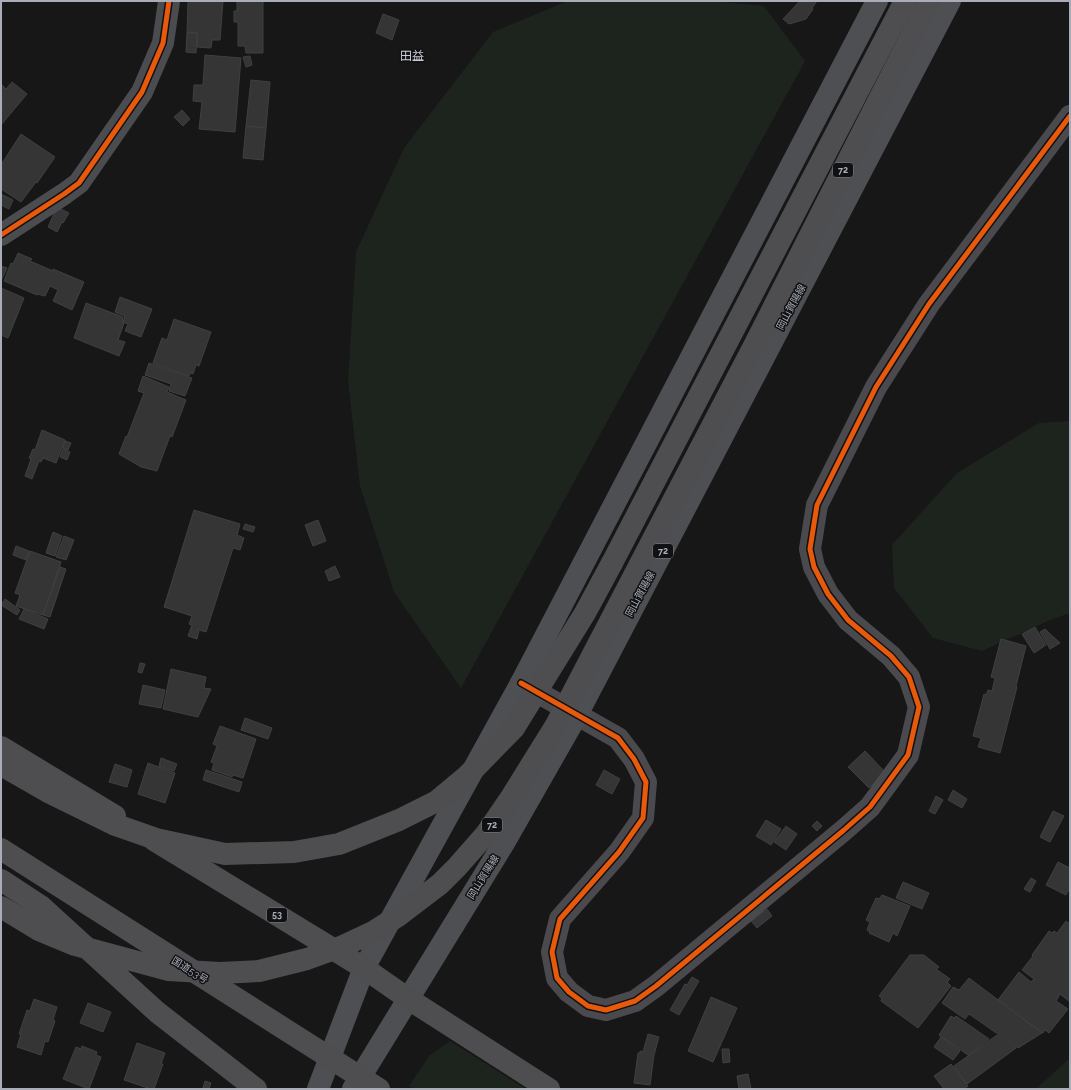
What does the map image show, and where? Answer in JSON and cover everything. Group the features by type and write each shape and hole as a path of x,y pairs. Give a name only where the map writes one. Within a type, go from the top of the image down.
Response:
{"highway":[{"name":"72","path":"1,765 50,793 113,824 156,839 225,854 294,852 339,844 399,820 437,801 477,766 514,728 585,613 905,1"},
{"name":"72","path":"1,907 38,930 75,945 168,970 220,973 259,971 307,959 343,946 372,932 398,916 440,884 486,834 510,799 552,731 757,340 929,1"},
{"name":"53","path":"1,747 364,968 407,998 549,1089"},
{"name":"国道53号","path":"1,850 379,1089"},
{"path":"1,880 42,907 157,1012 256,1089"}],"main road":[{"path":"318,1089 364,968 521,683 876,1"},
{"name":"岡山賀陽線","path":"353,1089 407,998 504,843 577,715 950,1"}],"street":[{"path":"1,235 79,183 142,92 163,43 169,1"},
{"path":"521,683 618,738 634,759 646,782 643,818 618,852 560,919 552,952 557,978 569,992 588,1006 606,1010 635,1002 870,807 908,756 919,707 909,677 891,656 848,620 828,594 814,567 810,550 817,506 876,387 929,304 1070,116"}],"shaded area":[{"path":"568,1 711,1 764,6 805,61 461,688 394,592 360,486 348,381 356,252 404,148 493,32"},
{"path":"1070,421 1070,613 1050,620 982,651 933,638 894,588 892,545 957,473 1039,423"},
{"path":"450,1041 526,1089 414,1089 409,1086 429,1056"},
{"path":"1070,1058 1070,1089 1036,1089"}],"building":[{"path":"188,1 223,1 220,40 212,40 211,48 197,47 197,33 187,33"},
{"path":"237,1 263,1 263,53 246,53 245,46 238,46 238,22 234,22 234,11 237,11"},
{"path":"800,1 817,1 806,19 789,24 783,19"},
{"path":"383,14 399,20 392,40 376,33"},
{"path":"187,33 197,33 196,53 186,52"},
{"path":"205,55 241,58 235,132 199,129 202,102 193,101 194,85 203,85"},
{"path":"250,56 252,65 246,67 243,57"},
{"path":"251,80 270,82 266,128 246,126"},
{"path":"12,82 27,94 1,125 1,84 6,89"},
{"path":"182,110 190,119 183,126 174,117"},
{"path":"246,126 266,128 263,160 243,158"},
{"path":"21,134 55,157 37,183 36,182 21,202 1,189 1,165"},
{"path":"1,194 13,200 9,209 1,205"},
{"path":"57,207 69,213 57,232 48,227"},
{"path":"18,253 32,259 30,261 84,282 72,310 53,301 58,290 50,286 45,296 37,295 4,281 11,263 13,264"},
{"path":"1,266 7,268 1,281"},
{"path":"1,288 24,298 8,338 1,335"},
{"path":"120,297 152,309 141,337 125,331 128,324 123,322 125,316 115,312"},
{"path":"86,303 123,317 122,322 124,323 118,340 125,342 119,356 74,338"},
{"path":"174,319 211,332 199,366 196,365 193,374 190,373 189,376 153,363 162,338 167,340"},
{"path":"149,363 192,378 185,396 169,391 171,384 145,375"},
{"path":"143,376 169,387 167,392 186,400 157,471 141,467 119,454 144,393 138,391"},
{"path":"42,430 65,440 56,463 43,458 41,462 39,461 32,479 25,476 31,459 29,458 33,449 35,450"},
{"path":"65,441 71,443 68,450 63,448"},
{"path":"63,449 70,452 67,460 60,457"},
{"path":"194,510 240,524 237,535 244,538 240,550 233,548 206,632 199,630 197,639 188,636 192,625 189,624 192,616 164,607"},
{"path":"318,520 326,541 313,546 305,525"},
{"path":"245,524 255,527 253,532 243,529"},
{"path":"53,532 62,536 55,556 46,553"},
{"path":"64,536 74,540 66,560 56,557"},
{"path":"16,546 29,551 26,560 13,555"},
{"path":"30,551 61,562 43,615 16,606 20,595 15,593"},
{"path":"335,566 340,577 329,581 325,571"},
{"path":"60,567 66,569 50,617 43,615"},
{"path":"5,599 20,610 17,615 1,605"},
{"path":"24,609 48,619 44,629 19,619"},
{"path":"1035,627 1046,645 1034,653 1022,634"},
{"path":"1045,629 1060,643 1050,649 1040,632"},
{"path":"1001,639 1026,646 1000,753 978,747 981,738 973,736 984,694 986,695 988,690 992,691 995,678 991,677"},
{"path":"140,663 145,664 142,673 138,672"},
{"path":"171,669 206,677 204,688 211,689 198,717 163,709"},
{"path":"143,685 165,690 161,708 139,704"},
{"path":"245,718 272,728 268,739 241,730"},
{"path":"220,726 256,739 243,778 233,775 232,777 212,770 214,763 211,762 217,746 213,744"},
{"path":"865,751 885,772 869,788 848,767"},
{"path":"161,758 177,764 174,771 159,766"},
{"path":"148,763 175,773 165,803 138,794"},
{"path":"115,764 132,770 127,787 109,782"},
{"path":"206,770 242,782 239,792 203,780"},
{"path":"604,770 620,779 612,794 596,785"},
{"path":"953,790 967,799 962,808 948,800"},
{"path":"936,796 943,800 935,814 929,811"},
{"path":"1053,811 1064,816 1050,842 1040,837"},
{"path":"766,820 781,829 771,845 756,836"},
{"path":"817,821 822,826 817,831 812,826"},
{"path":"786,826 797,834 786,850 774,842"},
{"path":"1058,862 1070,868 1070,888 1066,895 1046,885"},
{"path":"1031,878 1036,881 1030,892 1024,889"},
{"path":"903,882 929,893 922,909 896,898"},
{"path":"882,895 910,906 897,936 893,933 889,942 869,933 870,932 867,930 870,922 866,920 876,898 879,899"},
{"path":"767,909 772,916 757,928 751,921"},
{"path":"1066,921 1070,924 1070,1002 1060,994 1056,1001 1068,1009 1049,1033 1045,1030 1043,1033 998,1000 1019,972 1031,982 1034,979 1022,970 1049,931 1052,933 1054,931 1057,933"},
{"path":"910,955 924,955 939,967 936,969 950,979 947,982 951,986 918,1028 881,1001 882,998 879,996"},
{"path":"692,977 699,981 679,1015 670,1010 685,984 687,985"},
{"path":"969,978 1042,1033 1018,1048 969,1014 965,1019 942,1003 953,987 959,990"},
{"path":"711,997 737,1008 713,1062 688,1051"},
{"path":"34,999 57,1007 53,1020 55,1021 48,1042 45,1041 41,1055 17,1047 21,1034 19,1034 27,1010 30,1011"},
{"path":"88,1003 111,1012 103,1032 80,1023"},
{"path":"951,1016 954,1018 956,1016 989,1039 968,1055 939,1035"},
{"path":"648,1034 659,1037 654,1055 650,1085 634,1083 638,1053 640,1053 640,1051 643,1052"},
{"path":"997,1035 1016,1048 967,1084 954,1066"},
{"path":"941,1037 960,1051 953,1060 934,1047"},
{"path":"137,1043 165,1053 161,1064 163,1064 154,1089 124,1080"},
{"path":"82,1046 97,1052 96,1055 101,1057 89,1089 63,1079 76,1047 81,1049"},
{"path":"722,1049 729,1049 730,1062 723,1063"},
{"path":"951,1064 968,1086 964,1089 944,1089 934,1076"},
{"path":"748,1074 751,1089 739,1089 737,1076"},
{"path":"205,1081 211,1083 209,1089 203,1088"}],"cycle path":[{"path":"1,235 79,183 142,92 163,43 169,1"},
{"path":"521,683 618,738 634,759 646,782 643,818 619,852 560,919 552,952 557,978 569,992 588,1006 606,1010 635,1001 656,986 844,830 870,807 908,755 919,707 909,677 891,656 848,620 828,594 814,567 810,549 817,505 876,387 929,304 1070,116"}],"district":[{"name":"田益","path":"412,56"}]}
